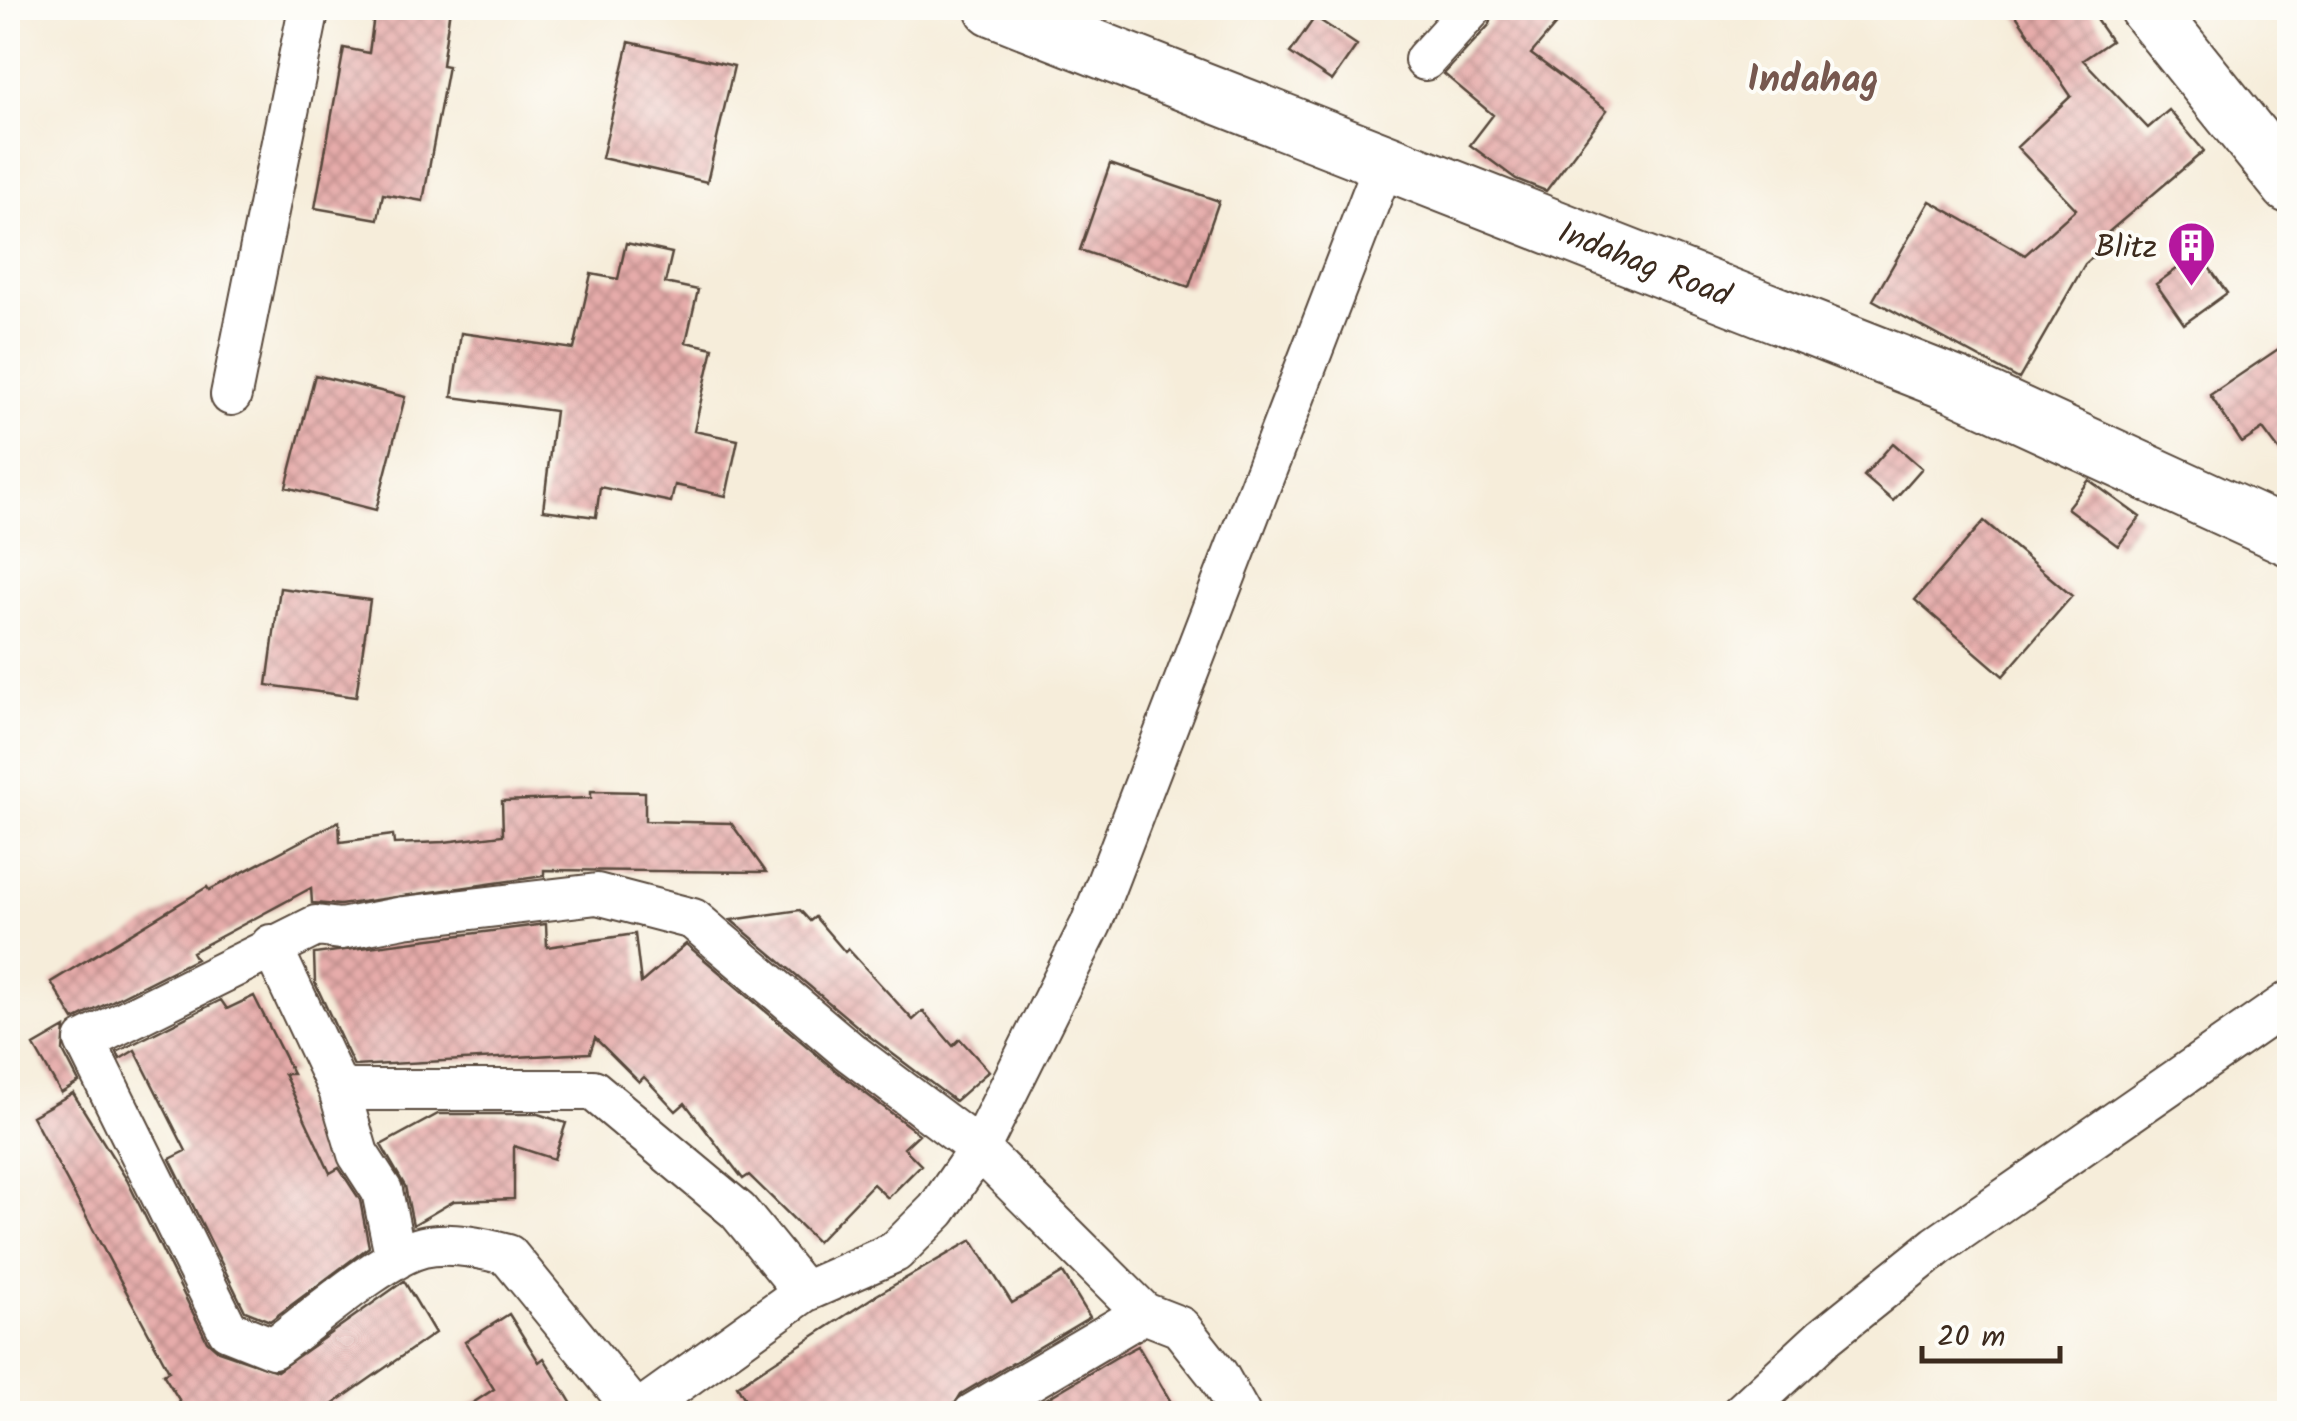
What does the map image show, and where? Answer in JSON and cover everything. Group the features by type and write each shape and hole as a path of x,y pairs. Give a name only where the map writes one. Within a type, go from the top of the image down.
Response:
{"main road":[{"name":"Indahag Road","path":"993,8 1956,385 2290,538"},
{"path":"2147,8 2290,186"}],"street":[{"path":"231,396 309,8"},
{"path":"1425,60 1472,8"},
{"path":"1240,1414 1218,1375 1180,1327 1144,1313 979,1149 850,1052 693,919 597,894 404,916 341,929 316,926 86,1041 228,1330 272,1348 396,1260 423,1248 450,1246 508,1255 638,1412 804,1292 895,1252 937,1210 979,1149 1091,924 1384,164"},
{"path":"272,945 338,1090 358,1154 382,1192 396,1260"},
{"path":"1741,1414 1824,1337 1938,1246 2290,1000"},
{"path":"338,1090 593,1090 738,1211 804,1292"},
{"path":"974,1414 1144,1313"}],"building":[{"path":"375,8 450,8 442,65 448,66 423,201 383,194 378,219 315,208 344,48 369,53"},
{"path":"1495,8 1570,8 1531,54 1607,110 1546,191 1516,179 1470,145 1493,115 1444,74 1490,24"},
{"path":"2011,8 2088,8 2111,41 2083,60 2148,128 2169,110 2204,151 2105,235 2111,241 2085,264 2019,379 1873,300 1930,201 2025,255 2076,209 2017,147 2071,96"},
{"path":"1315,17 1357,45 1332,81 1290,53"},
{"path":"629,42 734,66 707,182 602,158"},
{"path":"1110,164 1219,201 1189,287 1080,250"},
{"path":"626,243 672,253 665,283 698,290 686,342 713,348 694,431 738,440 726,496 675,485 671,502 600,487 596,517 543,510 555,411 452,397 461,333 574,349 591,274 618,279"},
{"name":"Blitz","path":"2199,253 2227,293 2184,324 2156,284"},
{"path":"2290,341 2290,465 2263,429 2242,443 2210,395"},
{"path":"315,375 405,397 376,510 286,487"},
{"path":"1893,443 1922,468 1893,501 1864,476"},
{"path":"2089,480 2140,517 2118,546 2067,508"},
{"path":"1984,521 2072,596 2003,676 1915,600"},
{"path":"280,588 370,600 356,697 267,685"},
{"path":"591,791 645,792 645,821 731,823 766,872 544,870 544,876 340,905 312,903 311,888 192,952 196,959 74,1020 51,982 207,887 209,890 339,821 340,842 393,835 394,844 503,835 502,801 591,798"},
{"path":"800,910 810,921 815,917 845,952 848,949 913,1020 923,1011 953,1046 960,1039 989,1071 955,1101 865,1033 731,920"},
{"path":"546,924 547,947 635,934 641,983 686,944 835,1070 919,1134 904,1148 921,1165 888,1198 873,1184 817,1242 749,1175 743,1179 685,1103 676,1111 644,1077 639,1082 595,1038 590,1053 354,1066 315,983 314,954"},
{"path":"254,996 293,1074 284,1074 330,1173 339,1168 360,1200 369,1247 270,1321 245,1311 170,1159 186,1151 135,1050 120,1059 117,1052 221,1000 227,1009"},
{"path":"65,1028 63,1051 79,1082 61,1093 34,1046"},
{"path":"73,1093 127,1180 207,1341 218,1351 277,1371 404,1281 435,1333 319,1414 188,1414 163,1374 169,1371 32,1116"},
{"path":"438,1114 538,1114 566,1123 554,1159 514,1146 514,1199 454,1201 413,1225 405,1186 381,1145"},
{"path":"972,1240 1012,1303 1063,1273 1090,1317 961,1394 949,1414 754,1414 737,1386 875,1296"},
{"path":"509,1314 539,1362 544,1358 578,1414 456,1414 494,1389 465,1342"},
{"path":"1138,1346 1178,1414 1021,1414 1115,1358"}],"place":[{"name":"Blitz","path":"2192,288"}],"district":[{"name":"Indahag","path":"1813,78"}]}
